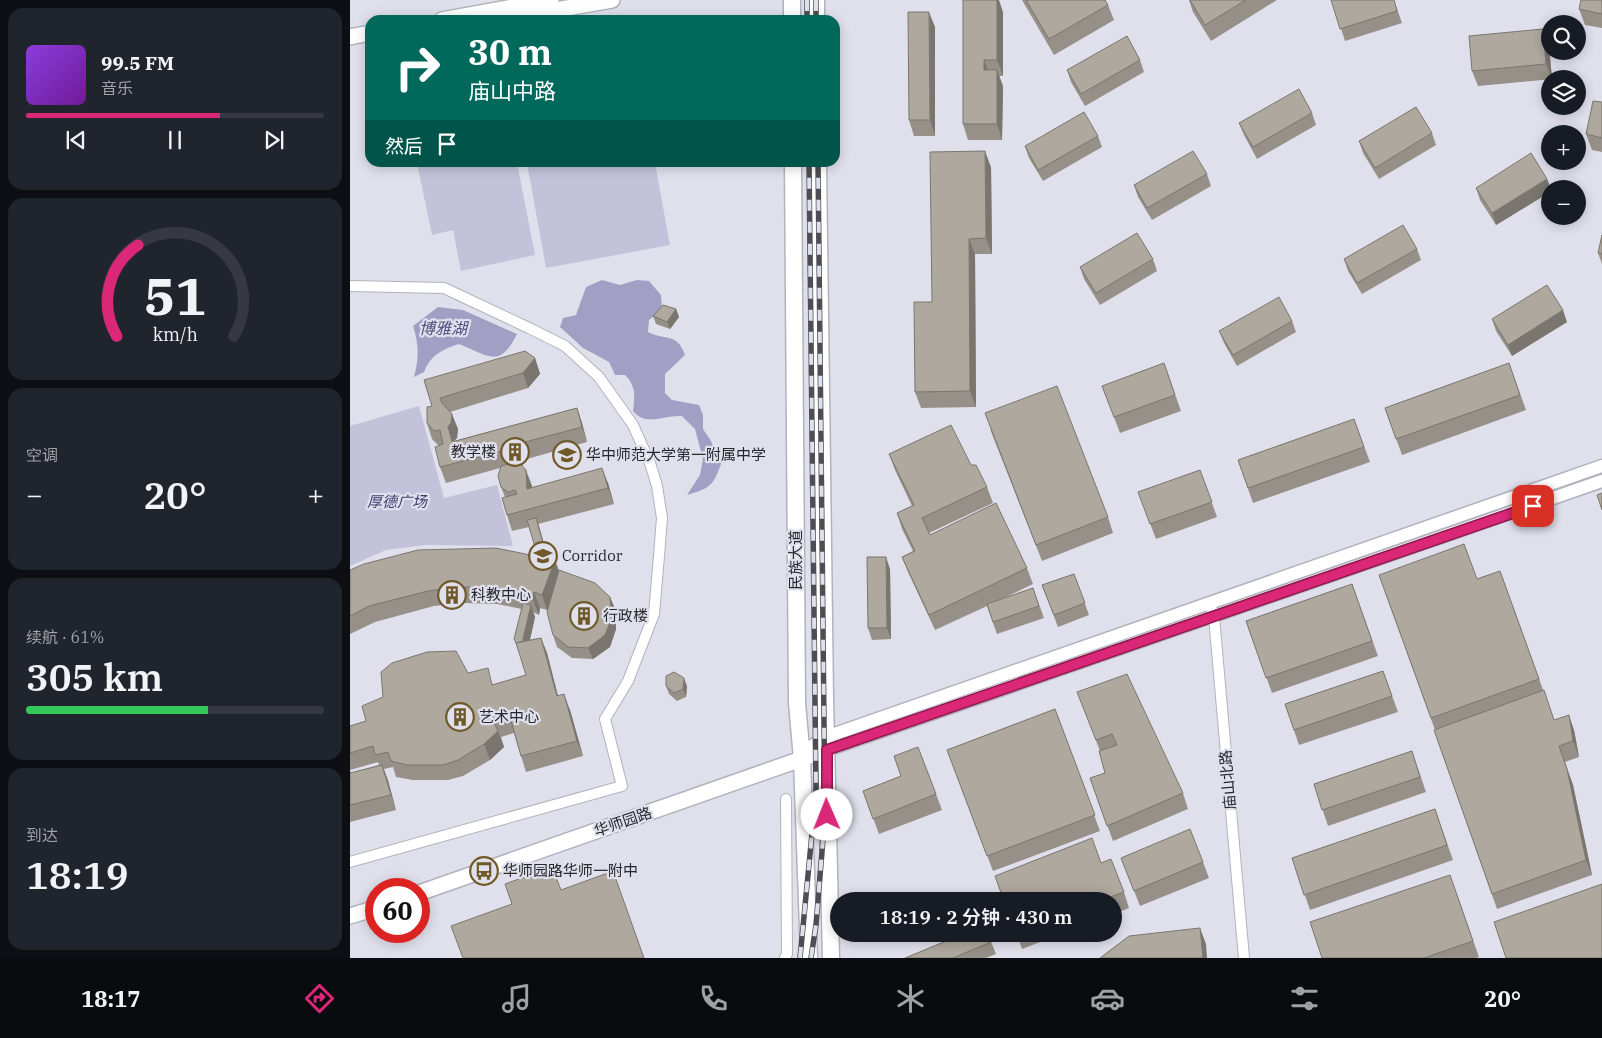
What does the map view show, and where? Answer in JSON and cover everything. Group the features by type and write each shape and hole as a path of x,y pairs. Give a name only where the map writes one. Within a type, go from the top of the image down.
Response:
{"main road":[{"path":"469,15 551,0"},
{"path":"527,15 612,0"},
{"path":"792,0 792,15"},
{"path":"816,0 816,15"},
{"path":"350,37 365,34"},
{"path":"350,46 365,44"},
{"name":"民族大道","path":"793,167 797,703 802,755 808,958"},
{"name":"民族大道","path":"818,167 826,744 831,958"},
{"name":"华师园路","path":"430,889 802,755 826,744"},
{"path":"350,916 365,911"}],"street":[{"path":"350,862 622,786 605,719 628,681 654,614 662,518 657,486 640,438 619,403 600,377 565,346 444,288 351,284"},
{"path":"826,744 1210,604 1602,466"},
{"path":"826,744 1214,617 1602,481"},
{"name":"庙山北路","path":"1210,604 1214,617 1244,958"},
{"path":"785,958 787,954 786,799"}],"green space":[{"path":"418,167 518,167 535,255 461,271 453,230 432,235"},
{"path":"528,167 656,167 670,245 546,268"},
{"name":"厚德广场","path":"419,406 444,498 497,485 513,546 426,545 386,550 350,566 350,426"}],"water":[{"path":"602,280 620,285 637,280 649,281 661,295 662,310 649,320 648,332 675,340 685,355 665,374 665,393 672,400 699,405 703,415 703,429 711,441 721,464 713,482 706,488 687,495 700,475 703,459 695,429 682,416 649,419 638,416 633,411 633,387 629,379 625,375 615,375 609,362 583,348 560,327 563,318 576,315 586,287"},
{"name":"博雅湖","path":"438,307 463,310 517,334 511,345 498,356 485,355 459,344 447,349 433,357 424,372 414,377 418,351 413,326"}],"building":[{"path":"963,0 997,0 997,60 984,60 984,70 997,70 997,124 963,124"},
{"path":"1026,0 1105,0 1108,5 1049,39"},
{"path":"1190,0 1246,0 1205,25"},
{"path":"1331,0 1394,0 1397,11 1340,29"},
{"path":"1581,0 1602,0 1602,14 1579,9"},
{"path":"908,12 929,12 930,120 909,120"},
{"path":"1541,29 1541,60 1546,60 1546,64 1472,71 1469,36"},
{"path":"1127,36 1140,60 1081,94 1067,70"},
{"path":"1299,89 1312,113 1253,147 1239,123"},
{"path":"1593,101 1602,102 1602,138 1586,134"},
{"path":"1416,107 1432,133 1375,168 1359,141"},
{"path":"1084,112 1098,136 1038,170 1025,146"},
{"path":"985,151 986,238 969,239 970,391 915,392 914,302 932,302 930,152"},
{"path":"1193,151 1207,174 1147,208 1134,185"},
{"path":"1531,153 1547,179 1541,180 1541,183 1492,213 1476,188"},
{"path":"1403,225 1417,249 1357,283 1344,259"},
{"path":"1137,233 1153,259 1096,293 1080,267"},
{"path":"1602,235 1602,254 1598,253"},
{"path":"1547,285 1563,310 1508,345 1492,319"},
{"path":"1279,297 1292,321 1233,355 1219,331"},
{"path":"663,305 676,309 667,322 653,316"},
{"path":"525,351 535,358 523,373 440,398 452,414 451,423 448,427 452,442 577,408 582,427 514,445 518,461 526,470 527,489 602,468 608,488 507,515 502,498 517,494 515,490 508,492 501,487 498,476 501,466 509,464 506,450 440,467 435,447 443,444 440,430 434,431 427,423 427,407 432,406 424,380"},
{"path":"1164,363 1175,395 1114,417 1102,386"},
{"path":"1509,363 1520,395 1396,439 1385,408"},
{"path":"1057,386 1108,517 1036,545 985,413"},
{"path":"1354,419 1364,447 1248,488 1238,460"},
{"path":"951,425 971,465 976,465 987,487 922,518 930,535 996,503 1027,568 929,615 902,557 915,551 897,513 914,505 889,454"},
{"path":"1200,470 1212,502 1150,524 1138,492"},
{"path":"1602,493 1602,510 1597,495"},
{"name":"Corridor","path":"536,518 546,558 538,557 527,520"},
{"path":"1464,544 1477,579 1500,571 1539,679 1431,718 1379,575"},
{"path":"496,548 555,560 542,595 534,592 533,600 524,595 491,588 459,587 428,591 369,606 350,616 350,570 364,564 418,550"},
{"path":"867,557 886,557 887,628 868,628"},
{"name":"行政楼","path":"559,570 595,583 610,597 612,617 605,635 588,648 568,647 553,635 547,612"},
{"path":"1074,574 1085,603 1054,615 1042,585"},
{"path":"1352,584 1372,641 1266,678 1246,621"},
{"path":"1033,588 1039,606 993,622 987,604"},
{"path":"523,603 531,605 524,641 516,643 514,639"},
{"name":"艺术中心","path":"541,638 557,696 564,694 577,741 521,756 510,717 494,722 498,731 484,744 458,760 443,765 407,765 391,761 388,752 375,755 373,746 350,753 350,726 366,721 362,706 383,697 381,672 392,663 427,652 456,651 468,673 488,668 492,685 526,675 516,643"},
{"path":"1383,671 1392,696 1294,730 1285,704"},
{"path":"674,672 684,678 683,689 674,693 666,686 666,676"},
{"path":"1127,674 1183,793 1107,826 1090,778 1105,773 1099,751 1117,745 1112,734 1096,740 1077,692"},
{"path":"1544,690 1554,720 1569,715 1573,741 1559,746 1567,769 1586,860 1492,894 1434,730"},
{"path":"1055,709 1095,815 987,856 947,750"},
{"path":"918,747 936,794 873,819 863,791 901,776 894,756"},
{"path":"1412,751 1420,777 1322,810 1314,784"},
{"path":"382,765 391,795 350,805 350,773"},
{"path":"1435,809 1447,845 1304,895 1292,858"},
{"path":"1190,829 1203,862 1134,891 1121,858"},
{"path":"1092,838 1101,863 1111,859 1124,892 1001,892 995,876"},
{"path":"552,867 561,890 613,871 644,958 463,958 451,926 512,904 505,884"},
{"path":"1450,875 1473,941 1424,958 1322,958 1310,922"},
{"path":"1602,884 1602,958 1506,958 1494,922"},
{"path":"1200,928 1203,958 1100,958 1129,936"},
{"path":"944,942 991,942 953,958 905,958"}],"railway":[{"path":"807,0 807,15"},
{"path":"816,0 816,15"},
{"path":"800,958 816,792 809,167"},
{"path":"811,958 816,925 825,815 818,167"}],"place":[{"name":"教学楼","path":"515,452"},
{"name":"华中师范大学第一附属中学","path":"567,455"},
{"name":"Corridor","path":"543,556"},
{"name":"科教中心","path":"452,595"},
{"name":"行政楼","path":"584,616"},
{"name":"艺术中心","path":"460,717"},
{"name":"华师园路华师一附中","path":"484,871"}],"route":[{"path":"827,815 827,750 1533,506"}]}
